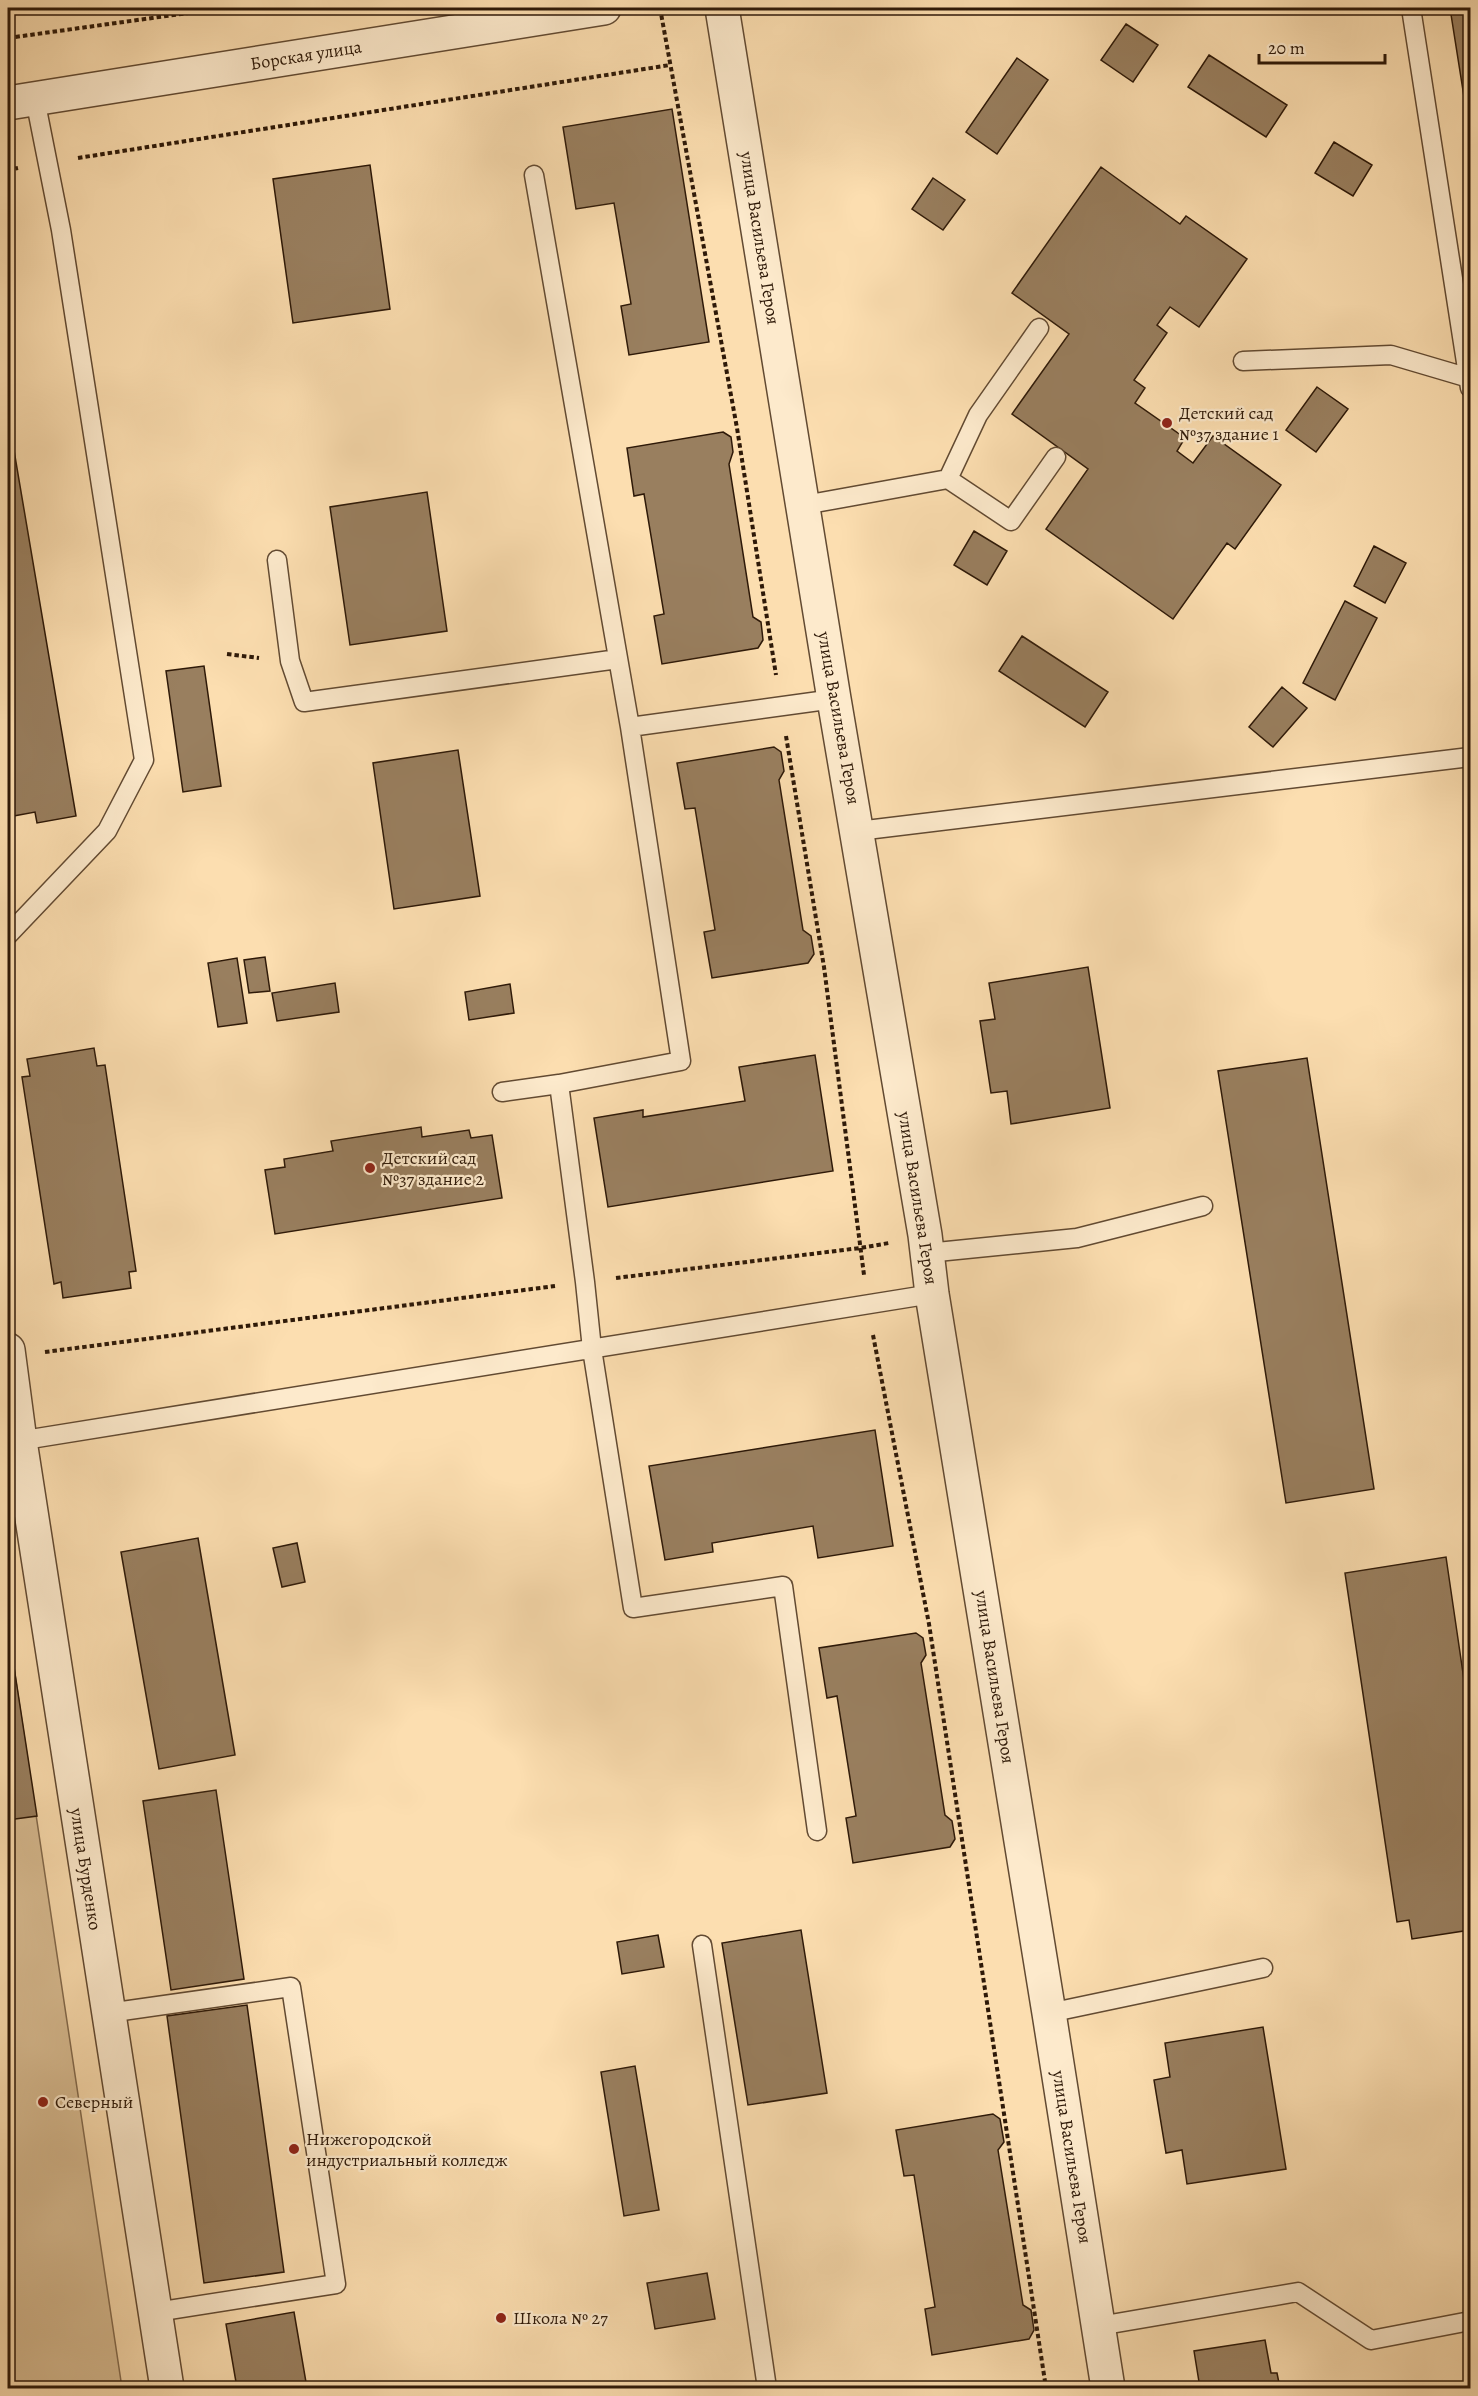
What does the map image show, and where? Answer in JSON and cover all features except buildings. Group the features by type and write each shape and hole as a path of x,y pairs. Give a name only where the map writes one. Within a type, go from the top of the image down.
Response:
{"street":[{"name":"Борская улица","path":"21,101 530,14 604,8"},
{"name":"улица Васильева Героя","path":"722,8 834,699 926,1244 932,1294 1108,2388"},
{"name":"улица Бурденко","path":"8,1353 14,1442 167,2388"}],"lane":[{"path":"1243,361 1391,355 1470,383 1411,8"},
{"path":"8,935 107,831 144,760 61,230 47,163 21,101"},
{"path":"502,1092 559,1084 681,1061 630,727 534,175"},
{"path":"948,479 978,415 1039,328"},
{"path":"804,505 948,479 1011,522 1056,457"},
{"path":"277,560 290,661 304,702 618,659"},
{"path":"630,727 834,699"},
{"path":"858,831 1470,757"},
{"path":"559,1084 592,1349 633,1608 783,1586 817,1831"},
{"path":"926,1244 1077,1238 1203,1206"},
{"path":"14,1442 932,1294"},
{"path":"702,1945 767,2388"},
{"path":"1049,2013 1263,1968"},
{"path":"108,2013 291,1987 336,2284 156,2312"},
{"path":"1099,2326 1298,2292 1371,2340 1470,2321"}],"path":[{"path":"8,38 224,8"},
{"path":"660,8 737,428 824,967 868,1305 929,1624 1046,2388"},
{"path":"8,170 670,65"},
{"path":"8,1353 860,1248 926,1244"}],"shaded area":[{"name":"Северный","path":"8,1628 122,2388 8,2388"}],"place":[{"name":"Детский сад №37 здание 1","path":"1167,423"},
{"name":"Детский сад №37 здание 2","path":"370,1168"},
{"name":"Северный","path":"43,2102"},
{"name":"Нижегородской индустриальный колледж","path":"294,2149"},
{"name":"Школа № 27","path":"501,2318"}]}
